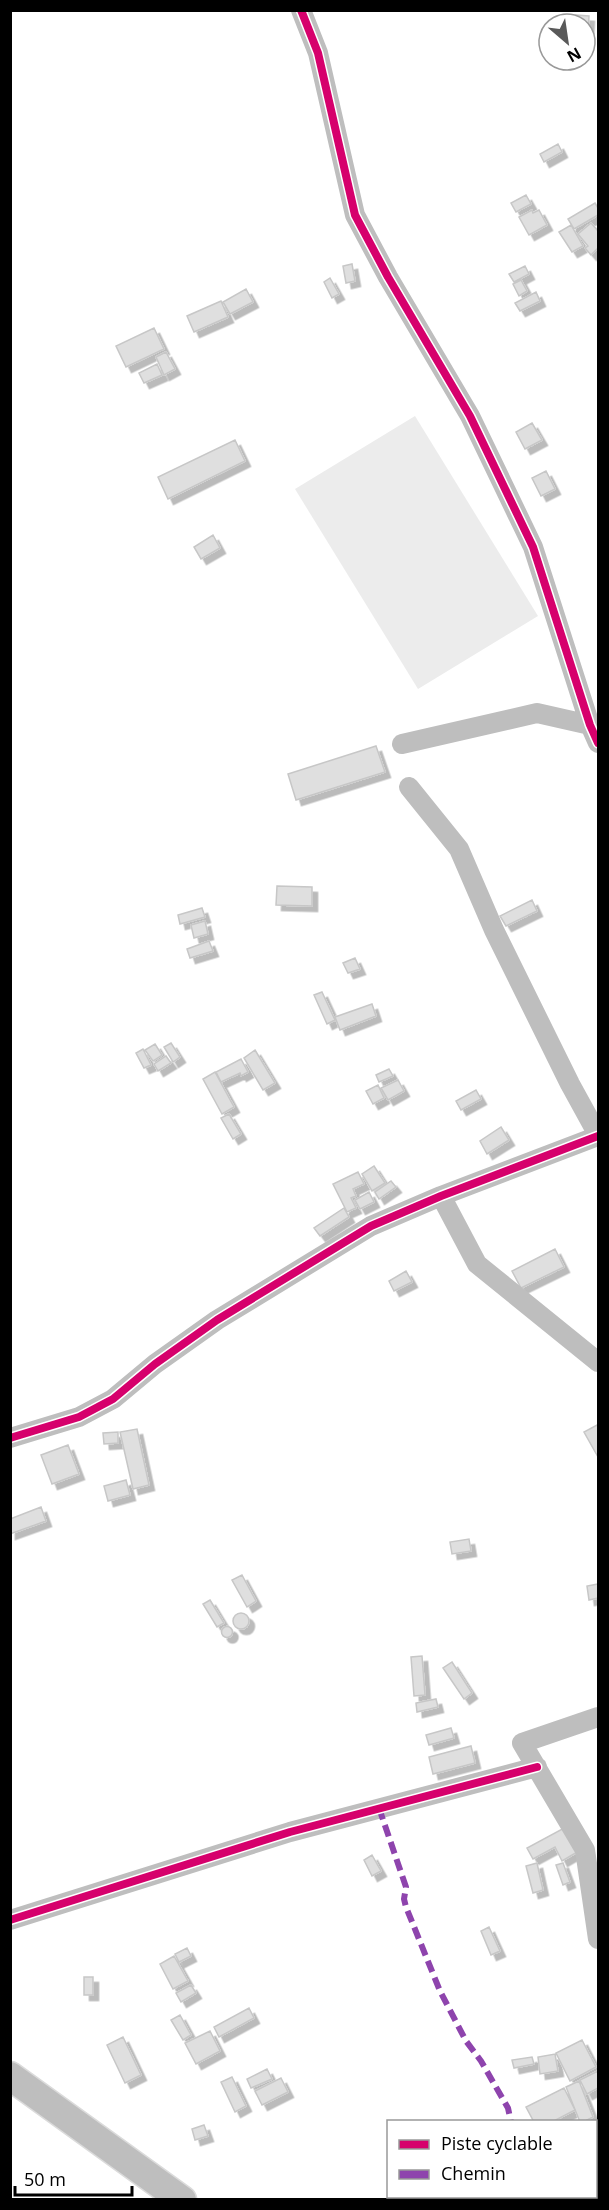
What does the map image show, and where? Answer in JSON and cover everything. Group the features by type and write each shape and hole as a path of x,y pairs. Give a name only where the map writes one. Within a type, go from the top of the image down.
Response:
{"highway":[{"path":"10,2076 182,2199"}],"street":[{"path":"301,10 318,53 355,215 388,277 470,416 533,547 590,725 598,743"},
{"path":"402,744 537,713 590,725"},
{"path":"10,1438 79,1417 104,1404 217,1320 371,1226 441,1196 598,1136 494,930 459,849 409,787"},
{"path":"441,1196 477,1264 598,1362"},
{"path":"598,1718 522,1743 585,1850 598,1939"},
{"path":"10,1920 290,1832 537,1767"}],"shaded area":[{"path":"415,416 538,616 418,689 295,489"}],"building":[{"path":"558,144 562,152 544,162 540,154"},
{"path":"526,195 531,204 516,212 511,203"},
{"path":"595,203 598,215 574,229 568,219"},
{"path":"532,210 533,213 539,210 547,225 529,235 519,217"},
{"path":"591,223 598,231 598,248 591,255 585,248 588,246 578,234"},
{"path":"571,225 583,246 572,252 559,232"},
{"path":"352,264 355,281 346,283 343,266"},
{"path":"525,266 529,274 514,282 509,274"},
{"path":"330,278 339,294 332,298 324,282"},
{"path":"521,280 527,291 519,296 513,284"},
{"path":"246,289 253,302 230,314 223,302"},
{"path":"536,292 540,301 520,311 515,303"},
{"path":"221,301 228,317 194,332 187,316"},
{"path":"154,328 164,349 126,367 116,346"},
{"path":"166,352 175,369 164,375 156,357"},
{"path":"157,364 162,375 144,383 139,373"},
{"path":"532,423 542,440 525,449 516,432"},
{"path":"235,440 245,461 168,499 158,477"},
{"path":"546,471 555,489 541,496 532,478"},
{"path":"213,535 220,548 201,559 194,547"},
{"path":"376,746 385,772 296,800 288,774"},
{"path":"277,886 312,887 312,906 276,905"},
{"path":"532,900 537,911 506,926 500,916"},
{"path":"202,908 205,917 180,924 178,915"},
{"path":"205,921 208,934 194,938 191,925"},
{"path":"209,941 213,951 190,958 187,949"},
{"path":"355,958 360,969 348,973 343,963"},
{"path":"322,992 335,1020 327,1024 314,995"},
{"path":"372,1004 376,1016 340,1030 335,1017"},
{"path":"171,1043 180,1057 173,1062 164,1047"},
{"path":"155,1044 162,1055 153,1061 145,1050"},
{"path":"143,1049 151,1065 144,1068 136,1053"},
{"path":"255,1050 275,1083 263,1090 244,1058"},
{"path":"166,1056 171,1063 158,1071 154,1064"},
{"path":"241,1059 248,1072 241,1076 240,1073 221,1082 216,1072"},
{"path":"389,1069 393,1076 379,1082 376,1075"},
{"path":"215,1072 234,1107 222,1114 203,1079"},
{"path":"398,1080 404,1091 388,1100 381,1088"},
{"path":"378,1085 384,1098 373,1104 366,1091"},
{"path":"476,1090 481,1099 461,1110 456,1101"},
{"path":"229,1114 241,1134 233,1139 221,1118"},
{"path":"501,1127 509,1140 487,1154 480,1141"},
{"path":"374,1166 385,1183 372,1191 362,1174"},
{"path":"358,1172 364,1184 353,1189 356,1196 351,1198 356,1208 347,1212 333,1184"},
{"path":"391,1181 396,1187 379,1199 375,1192"},
{"path":"369,1192 374,1202 360,1209 355,1200"},
{"path":"344,1208 349,1217 320,1236 314,1228"},
{"path":"555,1249 564,1267 521,1288 512,1271"},
{"path":"406,1271 412,1282 394,1291 389,1281"},
{"path":"597,1425 598,1427 598,1457 584,1432"},
{"path":"137,1429 149,1485 133,1489 120,1432"},
{"path":"118,1432 118,1443 104,1444 103,1433"},
{"path":"68,1445 79,1474 52,1484 41,1455"},
{"path":"126,1480 130,1495 108,1501 104,1486"},
{"path":"41,1507 46,1521 10,1534 10,1519"},
{"path":"469,1539 471,1551 452,1554 450,1542"},
{"path":"242,1575 256,1601 247,1607 232,1580"},
{"path":"598,1584 598,1598 589,1600 587,1586"},
{"path":"210,1600 224,1623 217,1627 203,1604"},
{"path":"241,1613 249,1621 241,1629 233,1621"},
{"path":"227,1626 233,1632 227,1638 221,1632"},
{"path":"422,1656 425,1695 414,1696 411,1657"},
{"path":"452,1662 472,1693 464,1699 443,1668"},
{"path":"436,1699 438,1707 417,1712 416,1703"},
{"path":"451,1728 454,1738 429,1745 426,1735"},
{"path":"471,1746 475,1763 433,1774 429,1757"},
{"path":"566,1827 579,1851 562,1861 555,1847 533,1859 527,1848"},
{"path":"372,1855 381,1871 372,1876 364,1860"},
{"path":"537,1863 543,1890 533,1893 526,1866"},
{"path":"563,1863 570,1882 563,1885 556,1865"},
{"path":"489,1927 500,1951 491,1955 481,1931"},
{"path":"187,1948 191,1956 179,1962 175,1954"},
{"path":"174,1956 188,1981 173,1989 160,1964"},
{"path":"84,1977 93,1977 93,1995 84,1995"},
{"path":"191,1985 196,1993 181,2002 176,1993"},
{"path":"249,2008 254,2018 219,2037 214,2027"},
{"path":"180,2015 191,2035 183,2040 171,2020"},
{"path":"210,2031 220,2051 196,2064 185,2043"},
{"path":"123,2037 141,2075 125,2083 107,2045"},
{"path":"582,2040 596,2067 570,2081 556,2053"},
{"path":"555,2054 558,2071 540,2074 538,2057"},
{"path":"532,2057 534,2064 514,2068 512,2060"},
{"path":"267,2069 272,2079 251,2088 247,2079"},
{"path":"598,2071 598,2088 587,2094 580,2080"},
{"path":"232,2077 246,2106 235,2112 221,2082"},
{"path":"281,2078 288,2092 262,2105 255,2091"},
{"path":"579,2081 593,2117 579,2120 566,2087"},
{"path":"564,2088 575,2110 556,2120 533,2120 526,2107"},
{"path":"204,2125 208,2136 195,2140 192,2129"}],"marked path":[{"path":"379,1808 406,1887 404,1899 406,1907 440,1991 466,2041 481,2061 508,2108 511,2120"}],"cycle path":[{"path":"301,10 318,53 355,215 388,277 470,416 533,547 590,725 598,743"},
{"path":"10,1438 79,1417 113,1399 155,1364 217,1320 371,1226 441,1196 598,1136"},
{"path":"10,1920 290,1832 537,1767"}]}
